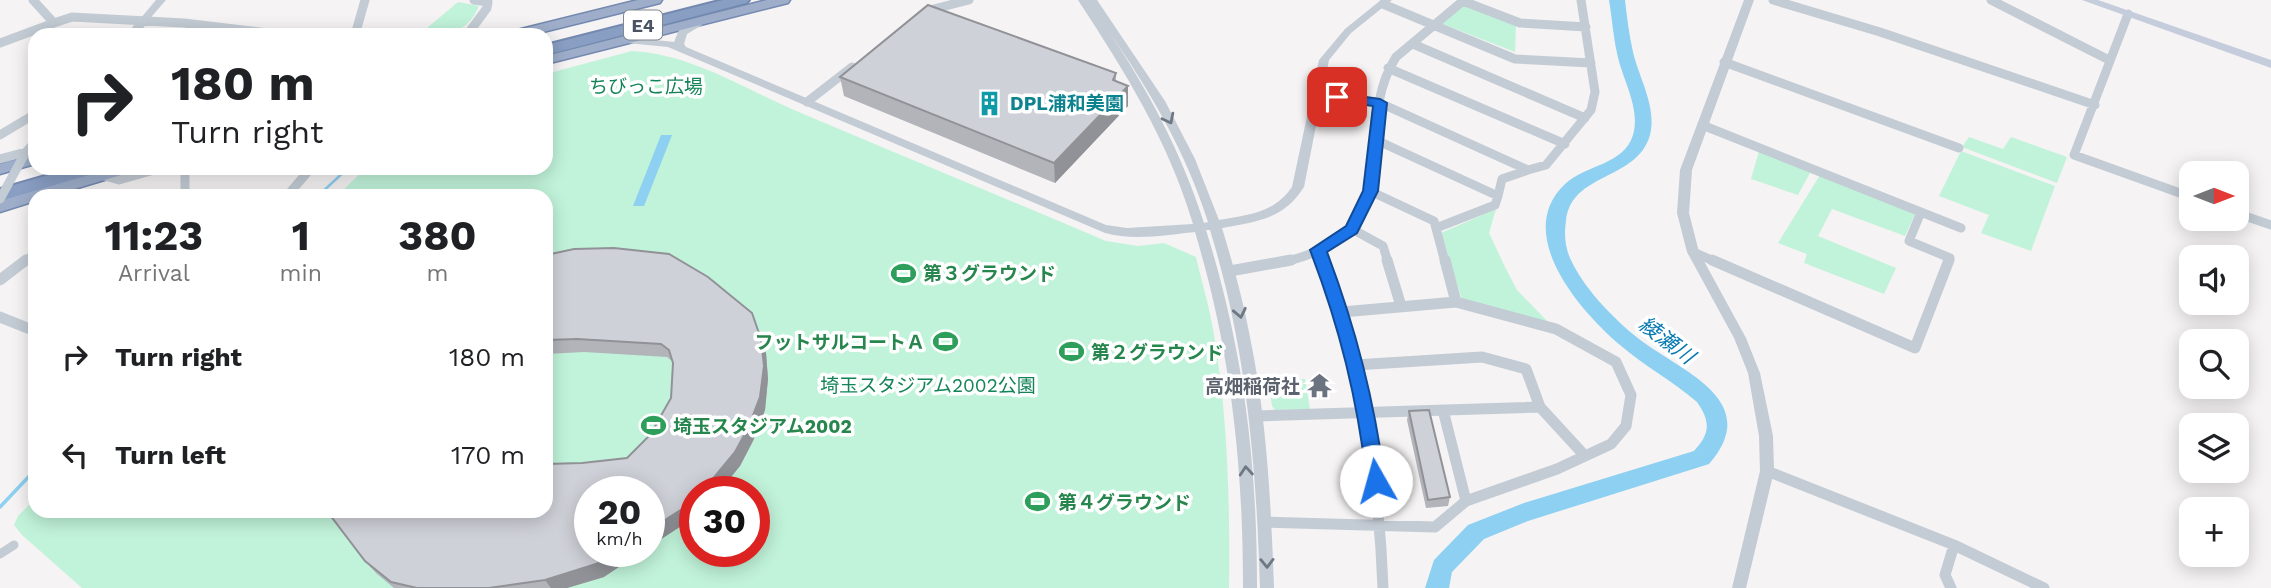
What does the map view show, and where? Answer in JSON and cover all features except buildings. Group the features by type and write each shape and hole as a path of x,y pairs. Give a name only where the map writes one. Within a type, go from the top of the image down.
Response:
{"highway":[{"path":"542,28 655,0"},
{"name":"E4","path":"553,36 698,0"},
{"name":"E4","path":"553,48 741,0"},
{"path":"553,58 783,0"},
{"path":"0,169 28,156"},
{"path":"0,182 28,174"},
{"path":"31,189 85,175"},
{"path":"48,189 88,175"},
{"path":"0,197 28,190"},
{"path":"0,206 28,196"}],"main road":[{"path":"2087,0 2271,64"}],"street":[{"path":"33,0 54,23"},
{"path":"137,28 161,0"},
{"path":"357,28 365,0"},
{"path":"472,28 487,8 488,2 474,0"},
{"path":"920,13 969,0"},
{"path":"1083,0 1148,103 1199,226 1227,325 1237,389 1250,522 1250,588"},
{"path":"1092,0 1159,100 1186,153 1216,223 1230,271 1249,357 1257,416 1267,588"},
{"path":"1230,271 1282,264 1318,250 1352,229 1370,191 1380,103 1388,68 1463,0 1520,23 1586,27"},
{"path":"1436,228 1495,205 1502,179 1546,165 1591,110 1595,92 1581,0"},
{"path":"1739,588 1767,471 1766,436 1754,373 1740,338 1693,253 1683,213 1686,170 1749,0"},
{"path":"1773,0 1880,32 2095,106"},
{"path":"1992,0 2109,60"},
{"path":"627,40 658,41 682,49 876,134 1112,231 1144,232 1258,217 1278,209 1289,200 1298,187 1324,60 1348,31 1381,1 1515,59 1591,63"},
{"path":"2127,14 2095,106 2074,155 2179,193"},
{"path":"40,28 72,18 143,20 219,28"},
{"path":"682,49 679,44 682,32 710,19"},
{"path":"0,43 28,33"},
{"path":"1413,44 1585,118"},
{"path":"807,102 859,62"},
{"path":"1724,62 1959,149"},
{"path":"1388,68 1565,144"},
{"path":"1316,95 1380,103 1528,170"},
{"path":"0,135 28,118"},
{"path":"1702,125 1961,228"},
{"path":"1376,140 1498,196"},
{"path":"0,159 28,156"},
{"path":"0,197 28,156"},
{"path":"105,175 119,180 136,175"},
{"path":"292,189 305,175"},
{"path":"1370,191 1434,221 1456,302"},
{"path":"1693,253 1915,348 1950,258 1909,241 1921,212"},
{"path":"2249,217 2271,225"},
{"path":"1352,229 1383,246 1401,306"},
{"path":"1318,250 1342,312 1367,412 1382,526 1383,588"},
{"path":"0,280 28,259"},
{"path":"1265,522 1434,527 1466,501 1557,469 1611,444 1626,426 1631,395 1616,362 1556,328 1456,302 1342,312"},
{"path":"0,317 28,328"},
{"path":"1355,365 1482,357 1526,369 1540,407 1585,456"},
{"path":"1257,416 1540,407"},
{"path":"1443,410 1466,501"},
{"path":"1767,471 1954,545 2044,588"},
{"path":"0,554 15,545"},
{"path":"1951,588 1945,575 1954,545"}],"green space":[{"path":"458,2 479,6 470,21 461,28 427,28"},
{"path":"1464,4 1516,24 1515,52 1440,23"},
{"name":"埼玉スタジアム2002公園","path":"632,51 676,59 718,74 801,113 1106,241 1138,246 1164,243 1196,257 1219,367 1228,493 1229,588 82,588 14,525 18,516 28,506 28,518 553,518 553,189 344,189 359,175 553,175 553,72"},
{"path":"1969,137 2003,149 2011,137 2067,157 2057,183 1962,147"},
{"path":"1759,151 1811,171 1798,195 1751,179"},
{"path":"1961,151 2055,186 2031,251 1981,233 1989,215 1939,196"},
{"path":"1820,175 1915,214 1905,236 1832,209 1818,236 1896,268 1884,294 1804,263 1807,254 1778,243"},
{"path":"1496,209 1489,233 1517,290 1549,323 1462,300 1441,233"},
{"path":"1305,379 1310,409 1275,410 1268,380"}],"water":[{"path":"661,135 672,135 644,206 633,206"}],"waterway":[{"name":"綾瀬川","path":"1437,588 1442,567 1476,532 1524,513 1701,458 1715,442 1719,426 1715,411 1704,397 1689,383 1639,350 1610,324 1574,280 1558,249 1556,222 1562,200 1572,188 1584,180 1624,160 1634,150 1641,136 1641,105 1625,53 1617,0"},
{"path":"326,189 340,175"},
{"path":"0,507 28,477"}],"place":[{"name":"DPL浦和美園","path":"990,103"},
{"name":"第３グラウンド","path":"903,273"},
{"name":"フットサルコートＡ","path":"945,342"},
{"name":"第２グラウンド","path":"1071,352"},
{"name":"高畑稲荷社","path":"1320,386"},
{"name":"埼玉スタジアム2002","path":"653,426"},
{"name":"第４グラウンド","path":"1038,502"}],"route":[{"path":"1337,97 1380,103 1370,191 1360,215 1352,229 1318,250 1342,312 1367,412 1376,481"}],"park label":[{"name":"ちびっこ広場","path":"646,86"}]}
